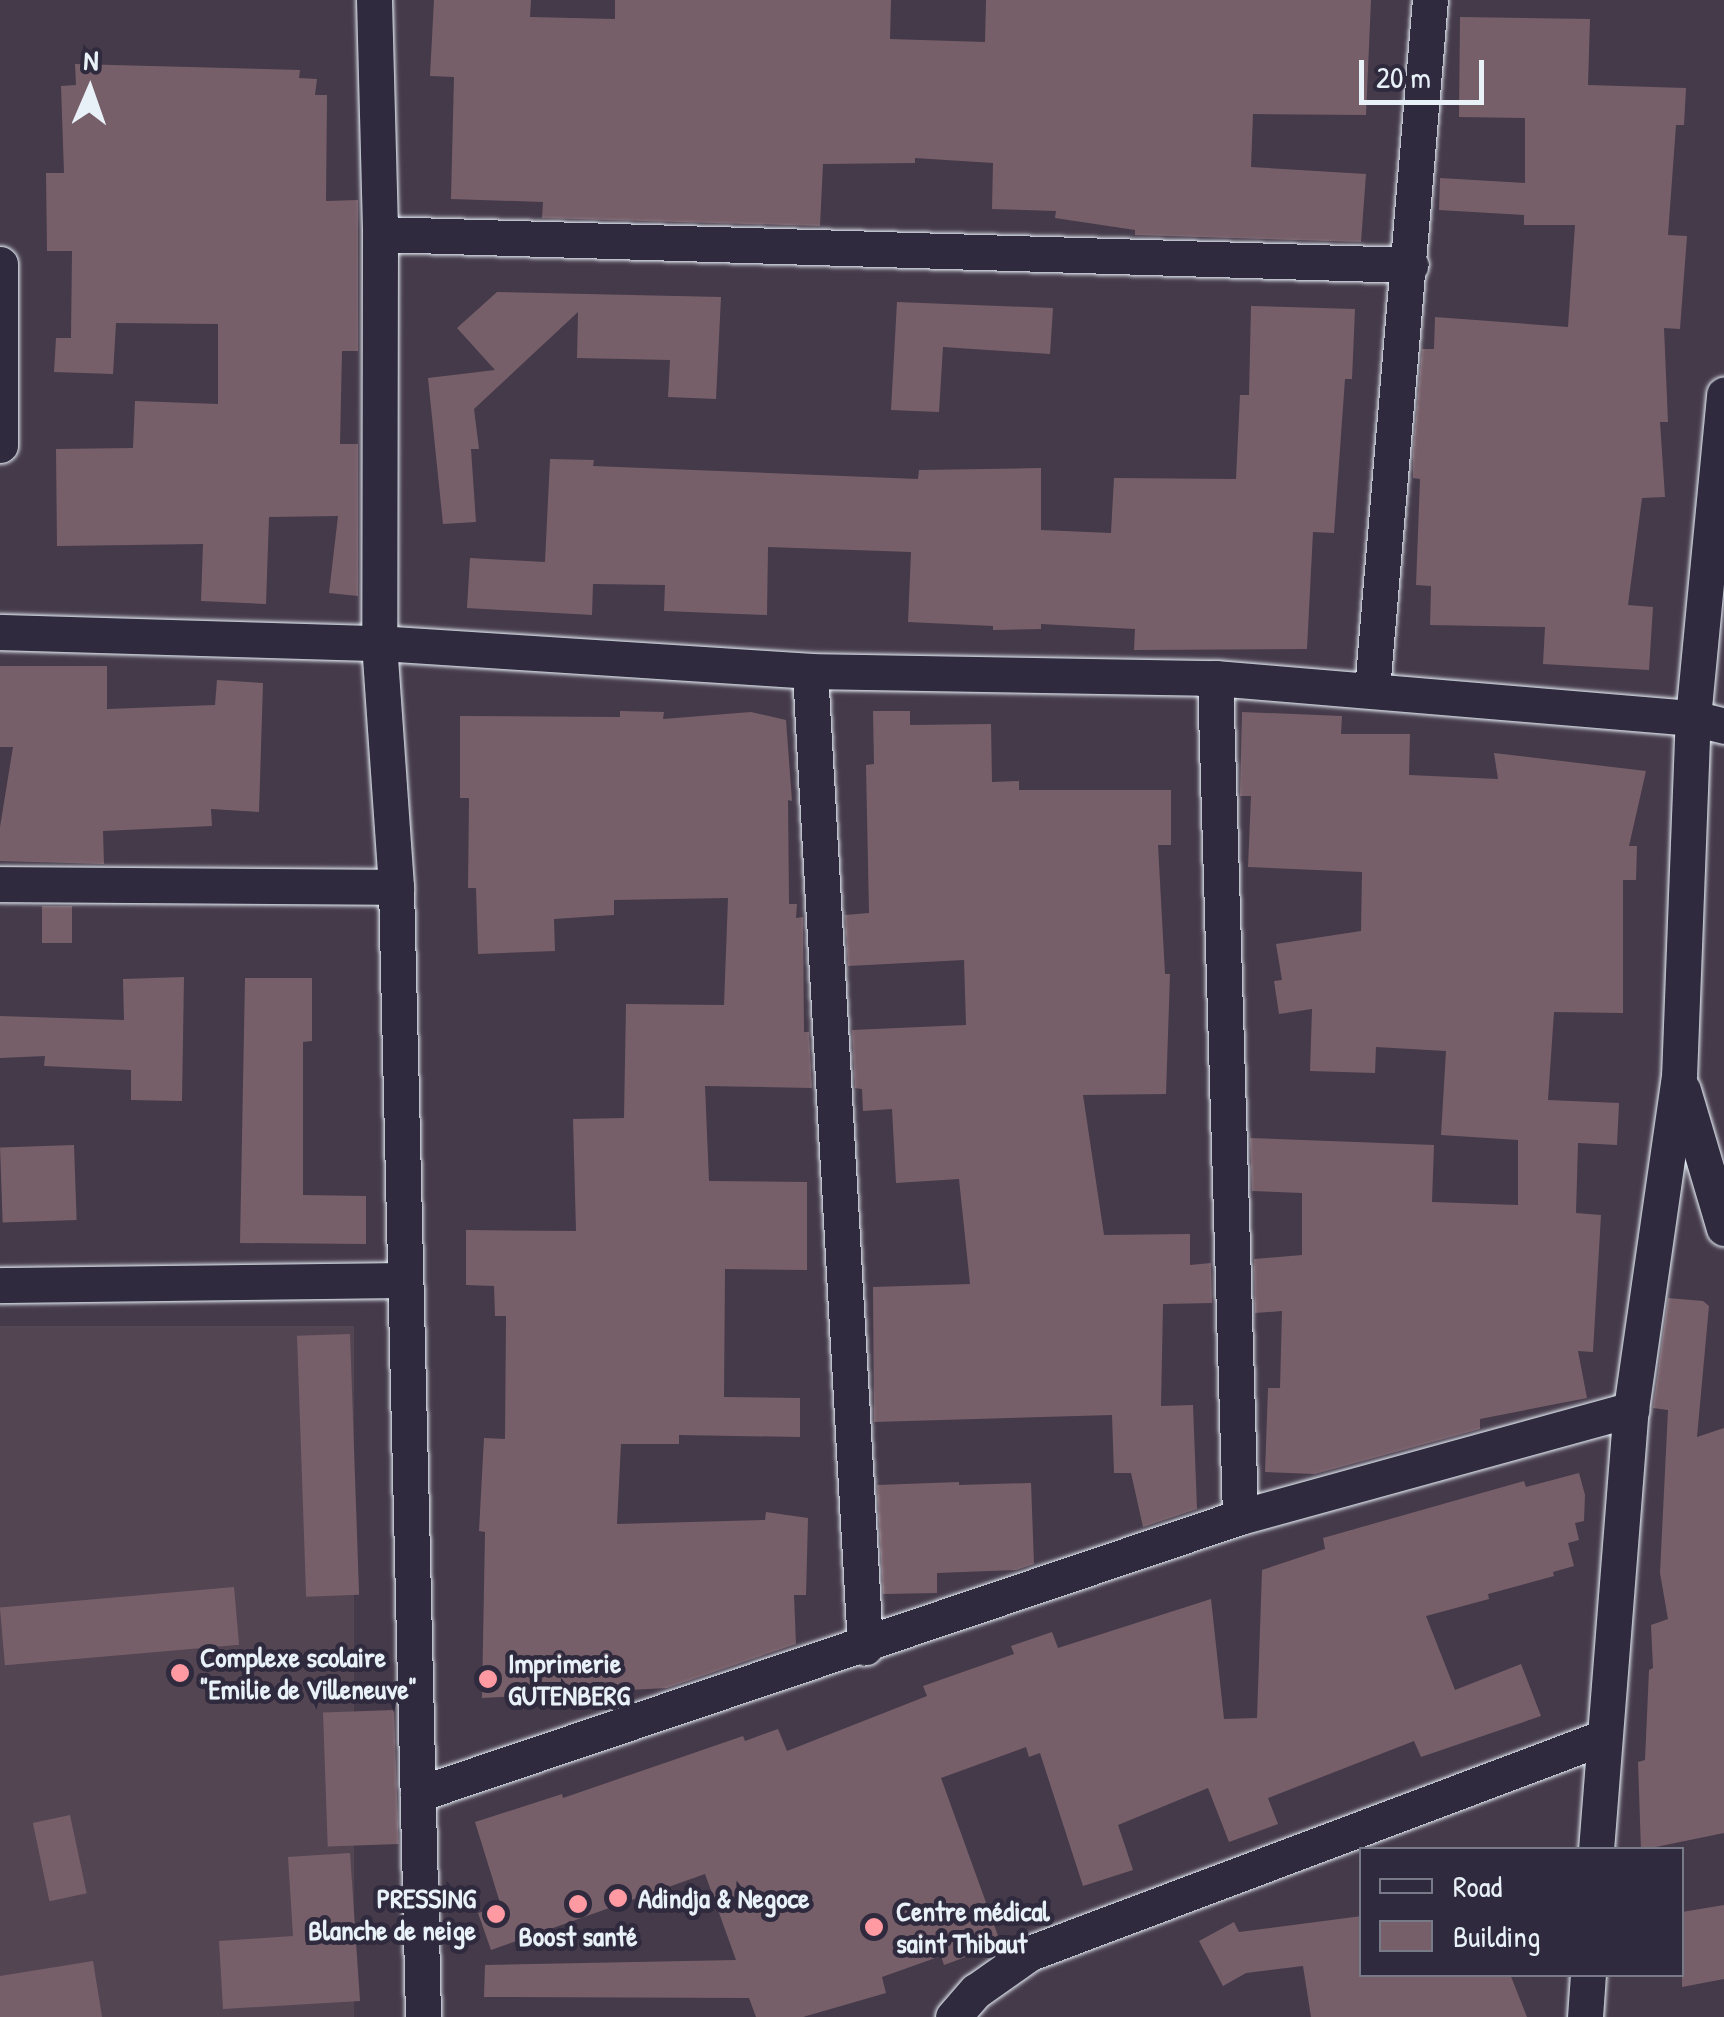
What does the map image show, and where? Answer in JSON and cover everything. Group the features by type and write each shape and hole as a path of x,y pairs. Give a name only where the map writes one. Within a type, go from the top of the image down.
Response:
{"street":[{"path":"374,0 380,234 378,643 396,887 424,2017"},
{"path":"1372,690 1411,265 1430,0"},
{"path":"380,234 1411,265"},
{"path":"0,264 0,445"},
{"path":"1596,1847 1631,1409 1679,1077 1708,722 1724,394"},
{"path":"0,632 378,643 810,671 1216,678 1708,722"},
{"path":"810,671 865,1646"},
{"path":"1216,678 1240,1516"},
{"path":"0,884 396,887"},
{"path":"1679,1077 1724,1228"},
{"path":"0,1285 405,1280"},
{"path":"418,1794 865,1646 1240,1516 1631,1409"},
{"path":"953,2017 976,1991 1030,1953 1604,1736"},
{"path":"1585,2017 1588,1977"}],"shaded area":[{"name":"Complexe scolaire \"Emilie de Villeneuve\"","path":"0,1326 354,1326 354,2017 0,2017"}],"building":[{"path":"434,0 531,0 530,17 615,19 615,0 891,0 890,39 985,42 986,0 1371,0 1366,115 1253,114 1251,167 1366,174 1361,242 1135,235 1135,230 1055,218 1056,211 992,209 993,163 915,158 915,163 823,164 820,226 542,218 543,202 451,199 454,77 430,76"},
{"path":"1460,17 1590,19 1588,85 1686,88 1684,125 1676,125 1668,235 1687,236 1680,329 1664,328 1668,422 1660,422 1665,497 1642,498 1628,605 1653,607 1649,670 1543,664 1545,627 1430,625 1431,586 1416,585 1420,479 1413,478 1413,452 1422,349 1434,349 1435,317 1568,327 1575,225 1524,225 1524,215 1439,210 1440,178 1525,183 1525,118 1459,117"},
{"path":"75,64 300,70 299,78 317,79 315,95 327,95 326,201 358,200 358,351 342,351 340,444 358,444 358,596 329,593 338,516 269,517 266,604 201,601 203,544 57,546 56,449 133,448 135,401 218,404 218,324 116,323 113,374 54,372 56,338 71,338 72,251 47,251 46,173 64,173 61,86 76,85"},
{"path":"497,292 721,297 716,399 668,397 670,360 577,358 578,312 474,409 479,449 471,449 476,522 443,524 428,378 495,370 457,328"},
{"path":"897,302 1053,308 1050,354 943,347 939,412 891,410"},
{"path":"1251,306 1355,309 1352,379 1345,379 1334,533 1313,532 1307,649 1134,650 1135,629 1041,624 1041,629 993,630 993,626 908,622 911,552 768,547 767,615 664,611 665,585 593,584 592,615 467,608 470,558 545,562 550,459 594,460 593,466 918,479 919,470 1041,468 1041,530 1111,533 1114,478 1236,479 1240,395 1249,395"},
{"path":"0,666 107,666 107,709 215,705 217,680 263,683 259,812 211,809 212,826 103,831 104,864 0,861 0,827 13,747 0,747"},
{"path":"620,711 664,712 663,719 751,712 786,720 792,801 788,800 789,904 797,904 796,918 803,917 804,1032 809,1032 812,1088 705,1086 709,1181 807,1182 807,1270 725,1269 724,1397 800,1398 800,1437 679,1435 679,1444 621,1444 617,1524 765,1520 766,1512 808,1518 806,1595 794,1595 796,1644 667,1688 482,1698 485,1532 479,1531 484,1438 505,1439 506,1316 495,1316 494,1286 466,1285 466,1230 576,1231 573,1119 624,1118 626,1004 724,1005 728,898 614,900 614,915 554,919 555,951 478,954 476,888 468,888 469,798 460,798 460,716 620,717"},
{"path":"873,711 910,711 910,725 991,724 992,782 1019,781 1019,790 1171,790 1171,845 1158,845 1165,974 1170,974 1166,1094 1083,1095 1104,1235 1190,1234 1190,1265 1211,1263 1212,1303 1163,1304 1161,1406 1193,1405 1197,1509 1143,1527 1131,1473 1114,1473 1112,1415 874,1422 873,1287 970,1284 959,1179 896,1183 892,1109 863,1111 862,1089 855,1088 852,1030 966,1025 964,960 848,966 845,915 869,913 866,765 874,764"},
{"path":"1242,712 1342,716 1341,734 1410,734 1409,775 1498,779 1494,753 1646,771 1629,846 1637,846 1636,880 1623,880 1623,1013 1554,1012 1548,1100 1619,1103 1617,1145 1578,1143 1576,1213 1601,1215 1593,1352 1578,1351 1587,1398 1480,1419 1480,1429 1315,1474 1265,1472 1268,1388 1280,1388 1282,1311 1255,1313 1254,1259 1302,1255 1302,1193 1252,1191 1250,1138 1434,1145 1432,1202 1518,1205 1518,1140 1441,1135 1446,1051 1376,1047 1375,1073 1310,1071 1312,1009 1279,1014 1274,981 1282,980 1276,944 1361,931 1362,872 1248,867 1251,796 1240,796"},
{"path":"42,906 72,906 72,943 42,943"},
{"path":"184,977 182,1101 131,1100 131,1070 44,1066 45,1056 0,1058 0,1016 124,1020 123,979"},
{"path":"245,978 312,978 312,1041 303,1042 303,1195 366,1196 366,1244 240,1243"},
{"path":"74,1145 77,1220 3,1223 0,1148"},
{"path":"1668,1298 1703,1301 1709,1306 1697,1437 1724,1428 1724,1833 1641,1847 1638,1762 1645,1760 1649,1670 1653,1668 1651,1625 1668,1619 1660,1573 1668,1410 1653,1408"},
{"path":"350,1334 359,1595 306,1597 297,1336"},
{"path":"1579,1473 1585,1495 1584,1521 1575,1523 1579,1540 1568,1543 1574,1566 1553,1572 1554,1576 1488,1594 1489,1599 1426,1616 1455,1690 1521,1664 1541,1716 1421,1757 1414,1741 1268,1798 1278,1824 1229,1842 1208,1788 1118,1825 1133,1870 1083,1886 1040,1753 1029,1757 1026,1747 941,1778 1001,1944 944,1965 941,1956 882,1977 886,1993 803,2017 756,2017 749,1998 484,1997 485,1965 736,1960 705,1874 491,1950 478,1913 501,1906 475,1822 562,1794 563,1798 743,1736 745,1741 778,1729 787,1751 927,1696 923,1686 1014,1654 1011,1646 1052,1632 1058,1648 1211,1599 1224,1719 1257,1718 1262,1570 1325,1549 1323,1538 1524,1481 1526,1487"},
{"path":"1031,1483 1034,1564 1016,1570 937,1573 937,1593 883,1594 877,1485"},
{"path":"234,1587 239,1645 5,1665 0,1607"},
{"path":"394,1710 399,1844 328,1846 323,1712"},
{"path":"70,1815 87,1893 49,1901 33,1823"},
{"path":"350,1853 360,2001 223,2009 219,1941 293,1936 288,1857"},
{"path":"1724,1905 1724,1979 1682,1987 1684,1912"},
{"path":"1359,1916 1359,1977 1511,1977 1527,2017 1311,2017 1303,1966 1246,1973 1223,1986 1199,1941 1234,1922 1239,1932"},
{"path":"93,1961 102,2017 0,2017 0,1976"}],"place":[{"name":"Complexe scolaire \"Emilie de Villeneuve\"","path":"180,1673"},
{"name":"Imprimerie GUTENBERG","path":"488,1679"},
{"name":"Adindja & Negoce","path":"618,1898"},
{"name":"Boost santé","path":"578,1904"},
{"name":"PRESSING Blanche de neige","path":"496,1914"},
{"name":"Centre médical saint Thibaut","path":"874,1927"}]}
